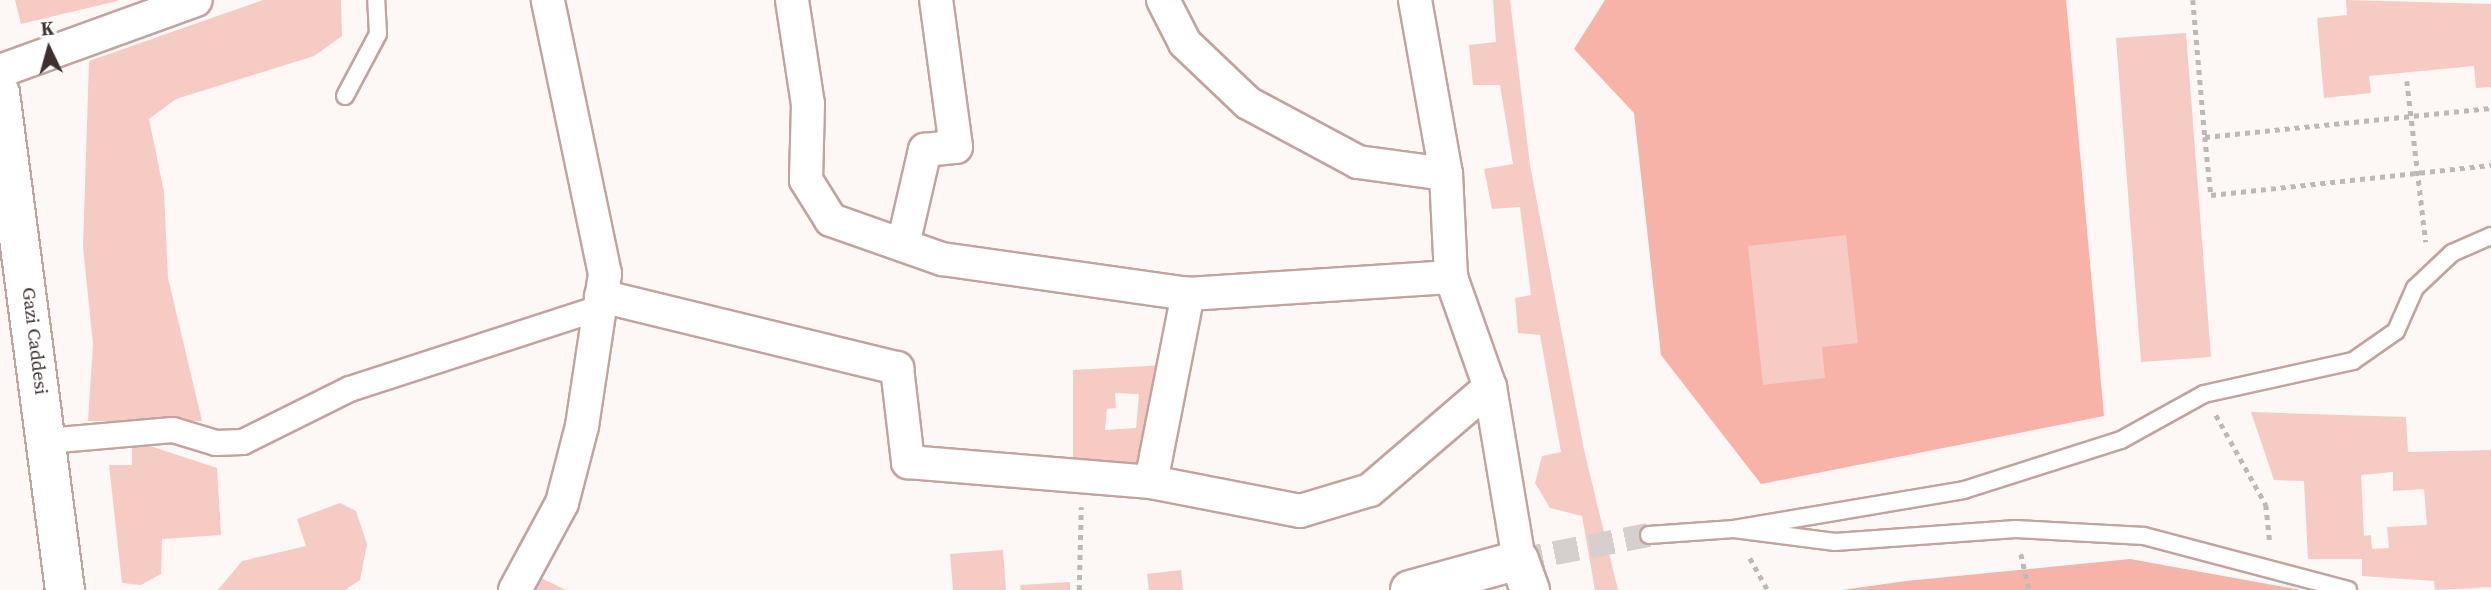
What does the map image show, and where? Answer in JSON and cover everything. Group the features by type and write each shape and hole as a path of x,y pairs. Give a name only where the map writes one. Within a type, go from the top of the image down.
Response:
{"street":[{"path":"0,71 196,0"},
{"path":"515,590 562,503 582,426 604,274 578,123 548,0"},
{"path":"792,0 808,104 806,180 831,220 942,259 1188,294 1451,277"},
{"path":"903,245 925,150 956,147 936,0"},
{"path":"1163,0 1185,43 1248,103 1357,162 1446,174"},
{"path":"1410,590 1524,575 1490,387 1451,277 1446,174 1415,0"},
{"name":"Gazi Caddesi","path":"0,93 65,590"},
{"path":"1151,482 1188,294"},
{"path":"47,441 173,430 216,443 243,442 350,389 600,302 897,368 908,463 1151,482 1300,511 1370,489 1490,387"}],"lane":[{"path":"345,96 378,34 376,0"},
{"path":"1649,535 1734,529 1964,490 2121,440 2204,394 2353,361 2396,331 2415,288 2452,253 2491,236"},
{"path":"1734,529 1835,542 2016,529 2144,537 2348,590"}],"path":[{"path":"2193,0 2211,195 2491,164"},
{"path":"2407,81 2429,275"},
{"path":"2205,137 2491,108"},
{"path":"2204,394 2266,505"},
{"path":"1079,590 1082,478"},
{"path":"2016,529 2029,590"}],"shaded area":[{"path":"1605,0 2066,0 2104,416 1761,484 1661,355 1634,113 1574,49"},
{"path":"2130,559 2301,590 1842,590 1906,581"}],"building":[{"path":"15,0 117,0 117,1 21,24"},
{"path":"263,0 341,0 342,36 314,56 176,99 149,119 164,192 168,278 202,421 88,421 93,344 83,247 89,61"},
{"path":"1493,0 1510,0 1530,165 1584,450 1618,590 1595,590 1582,516 1550,508 1535,483 1542,456 1561,452 1540,335 1518,333 1515,298 1531,295 1520,207 1492,209 1484,169 1513,164 1500,85 1473,85 1469,45 1496,42"},
{"path":"2346,0 2491,4 2491,87 2476,88 2474,66 2369,76 2371,93 2324,98 2317,18 2347,15"},
{"path":"2186,33 2211,357 2141,362 2116,38"},
{"path":"1846,235 1858,343 1822,347 1825,378 1763,385 1748,246"},
{"path":"1165,365 1149,468 1073,468 1073,370","holes":["1115,393 1139,394 1136,428 1105,430 1107,409 1116,408"]},
{"path":"2251,412 2406,417 2408,452 2491,450 2491,587 2435,590 2434,581 2362,576 2362,559 2308,559 2304,481 2274,480","holes":["2393,472 2393,491 2424,489 2427,525 2387,527 2389,548 2372,549 2371,535 2364,536 2361,475"]},
{"path":"132,440 217,468 221,535 162,539 161,574 141,585 122,583 109,465 132,465"},
{"path":"340,503 356,511 367,544 360,580 345,590 218,590 242,561 306,546 297,519"},
{"path":"1003,550 1006,590 953,590 950,554"},
{"path":"1181,570 1183,590 1149,590 1147,574"},
{"path":"535,575 566,590 528,590"},
{"path":"1070,582 1070,590 1021,590 1020,585"}],"tunnel":[{"path":"1519,560 1649,535"}]}
